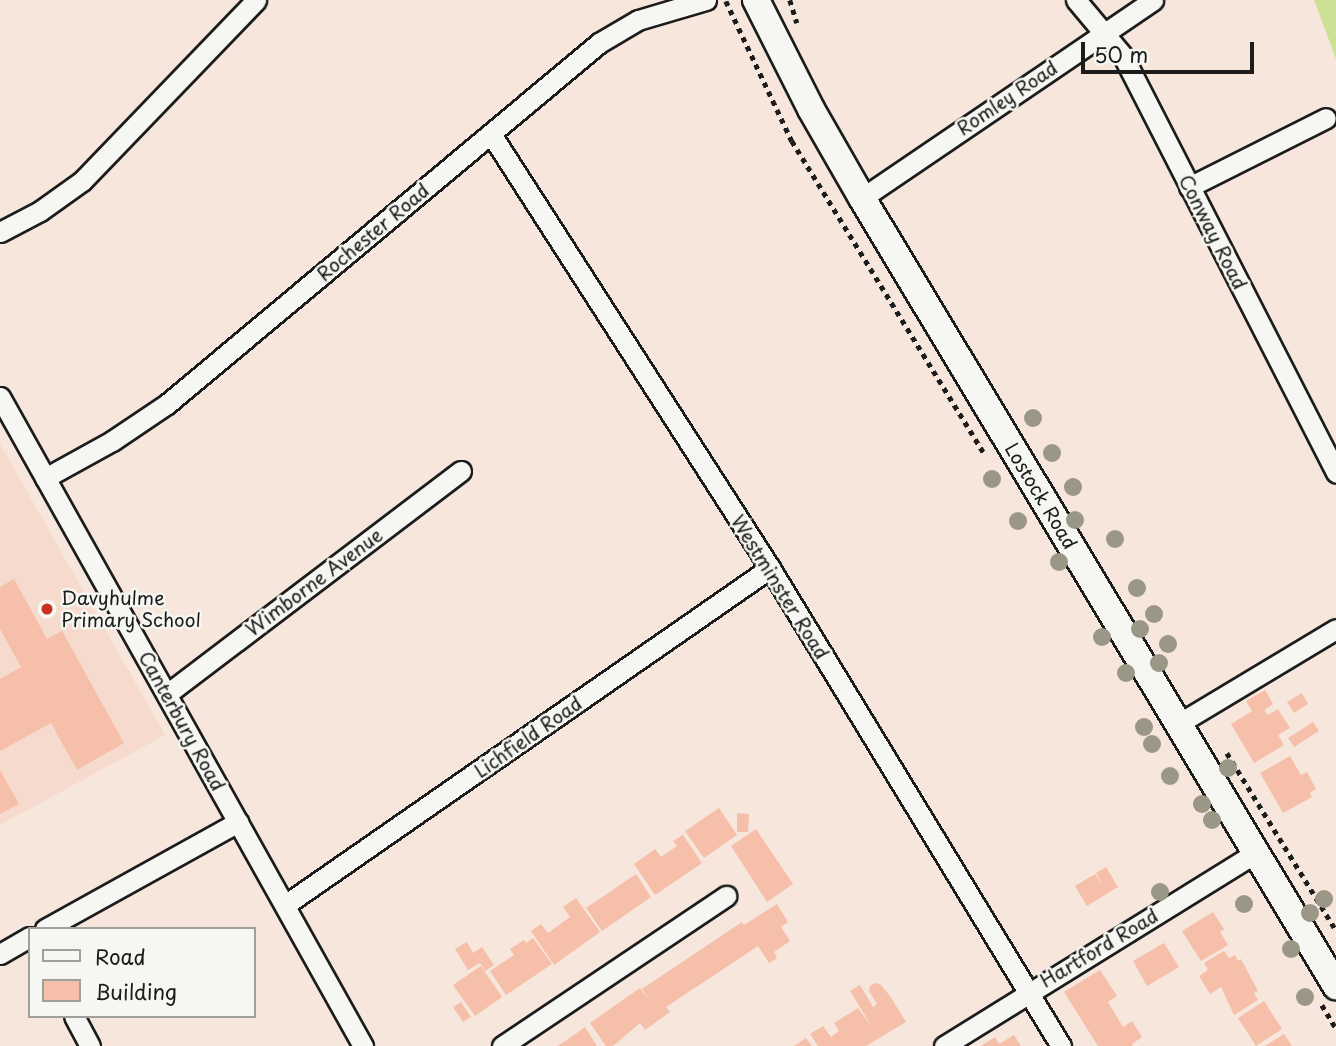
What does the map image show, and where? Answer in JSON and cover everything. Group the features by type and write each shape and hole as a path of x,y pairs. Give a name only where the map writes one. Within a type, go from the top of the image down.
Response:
{"main road":[{"name":"Lostock Road","path":"756,0 811,108 862,198 1336,986"}],"street":[{"path":"0,232 40,211 82,181 256,0"},
{"name":"Rochester Road","path":"46,478 112,441 167,404 617,30 648,17 706,0"},
{"name":"Conway Road","path":"1076,0 1123,56 1336,473"},
{"name":"Romley Road","path":"862,198 1153,0"},
{"path":"1189,187 1326,118"},
{"name":"Westminster Road","path":"491,134 770,568 1061,1046"},
{"name":"Canterbury Road","path":"0,397 363,1046"},
{"name":"Wimborne Avenue","path":"167,694 461,471"},
{"name":"Lichfield Road","path":"285,905 770,568"},
{"path":"1178,724 1336,629"},
{"path":"49,927 238,822"},
{"name":"Hartford Road","path":"944,1046 1028,991 1255,853"},
{"path":"502,1046 726,896"},
{"path":"0,954 28,938"},
{"path":"75,1018 90,1046"}],"path":[{"path":"790,0 798,28"},
{"path":"1222,745 1336,930"}],"shaded area":[{"name":"Davyhulme Primary School","path":"0,444 165,735 0,825"}],"green space":[{"path":"1314,0 1336,0 1336,59"}],"building":[{"path":"14,579 47,639 62,631 124,743 77,770 51,723 0,751 0,679 21,667 0,629 0,587"},
{"path":"1265,690 1273,704 1264,710 1268,715 1278,709 1290,728 1278,735 1284,745 1254,763 1231,724 1252,711 1246,701"},
{"path":"1302,693 1308,704 1294,713 1287,702"},
{"path":"1313,722 1319,731 1294,747 1288,738"},
{"path":"1290,756 1301,775 1307,772 1316,789 1310,793 1312,797 1283,813 1260,773"},
{"path":"0,770 19,804 0,814"},
{"path":"719,808 737,835 704,858 685,831"},
{"path":"737,813 749,814 748,832 737,832"},
{"path":"756,829 793,884 767,902 731,846"},
{"path":"683,835 702,863 655,895 634,864 655,849 661,857 677,846 673,841"},
{"path":"1106,867 1118,887 1087,906 1075,886 1095,874 1103,886 1096,873"},
{"path":"636,874 651,897 602,931 586,908"},
{"path":"576,898 600,932 554,965 531,931 541,924 548,933 570,917 563,907"},
{"path":"777,904 788,922 781,927 790,941 774,952 777,958 769,963 758,946 666,1007 670,1012 645,1030 640,1023 613,1046 606,1046 590,1023 640,988 650,1001 642,989 742,922 744,925"},
{"path":"1213,912 1224,929 1220,932 1228,945 1201,961 1182,931"},
{"path":"533,938 552,964 506,995 490,971 514,955 510,949"},
{"path":"467,942 473,953 482,947 494,965 485,971 480,963 468,970 455,949"},
{"path":"1164,943 1179,967 1147,986 1133,961"},
{"path":"1224,951 1229,958 1235,955 1238,961 1241,959 1258,991 1254,993 1258,1000 1234,1015 1221,987 1210,994 1199,976 1208,970 1204,963"},
{"path":"481,966 502,997 475,1016 453,985"},
{"path":"1100,970 1117,996 1108,1002 1123,1027 1132,1021 1142,1037 1132,1044 1133,1046 1098,1046 1064,992"},
{"path":"880,984 890,996 906,1022 866,1046 818,1046 810,1034 823,1026 831,1037 839,1031 834,1023 858,1008 872,1027 850,991 860,985 873,1007 877,1004 869,991 870,986"},
{"path":"1264,1001 1282,1029 1256,1046 1238,1018"},
{"path":"461,1002 471,1017 463,1022 453,1007"},
{"path":"585,1027 597,1046 557,1046 567,1040"},
{"path":"1284,1034 1292,1046 1265,1046"},
{"path":"1014,1035 1021,1046 981,1046 995,1037 999,1044"},
{"path":"806,1038 812,1046 794,1046"}],"place":[{"name":"Davyhulme Primary School","path":"47,609"}]}
